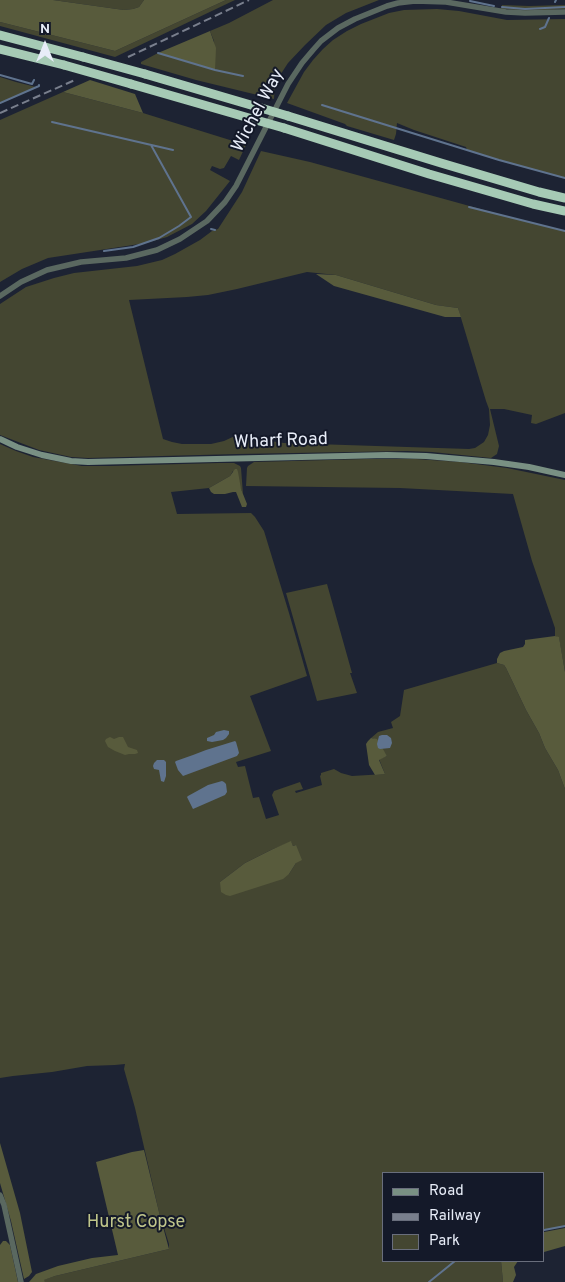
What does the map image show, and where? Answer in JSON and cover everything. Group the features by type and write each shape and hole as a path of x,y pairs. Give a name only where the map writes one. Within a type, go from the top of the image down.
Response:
{"highway":[{"path":"0,35 145,74 539,192 565,198"},
{"path":"0,49 131,84 284,128 429,174 533,204 565,211"}],"main road":[{"name":"Wharf Road","path":"0,439 42,455 71,461 387,454 494,462 565,475"}],"street":[{"name":"Wichel Way","path":"0,296 20,282 47,270 81,262 126,258 157,250 180,239 207,221 225,202 236,186 288,84 302,63 321,41 338,28 355,19 387,6 415,2 446,2 511,13 565,12"},
{"path":"0,1194 21,1282"}],"green space":[{"path":"0,0 53,0 124,10 139,7 144,0 226,0 115,51 0,22"},
{"path":"53,0 144,0 139,7 124,10"},
{"path":"226,0 235,0 115,57 0,26 0,22 115,51"},
{"path":"273,0 379,0 346,13 326,25 288,63 275,83 274,99 141,64 141,62 158,53 215,70 214,41 210,31"},
{"path":"502,5 565,5 565,9 530,11 501,9"},
{"path":"437,9 507,20 565,19 565,178 467,150 466,147 397,123 394,140 347,126 287,103 313,60 333,40 347,31 389,13 404,10"},
{"path":"210,31 216,48 215,70 158,53"},
{"path":"0,77 16,82 36,87 0,103"},
{"path":"90,80 135,94 143,113 63,92"},
{"path":"63,92 143,113 246,145 239,160 231,156 224,168 220,169 212,166 210,170 230,181 206,211 192,224 167,237 146,243 48,258 22,269 0,282 0,120"},
{"path":"261,151 310,162 565,231 565,413 536,424 531,423 532,415 504,409 490,409 499,446 497,454 491,458 407,451 88,458 71,457 39,450 0,435 0,304 26,287 54,278 74,273 137,266 162,260 175,254 218,229 242,192","holes":["307,272 336,275 436,305 458,308 489,409 490,425 484,442 475,448 469,449 284,443 237,435 211,444 182,444 163,439 129,300 208,295"]},
{"path":"316,274 336,275 436,305 458,308 461,317 445,317 334,286"},
{"path":"0,444 33,457 82,466 234,463 241,468 243,494 233,471 230,476 209,488 171,492 177,514 251,513 255,517 264,531 289,613 307,676 250,696 271,751 236,762 238,767 245,766 253,798 259,797 266,819 279,815 272,795 274,791 300,782 303,789 295,791 296,793 322,785 321,773 334,769 352,776 385,774 379,759 387,756 371,738 378,732 393,728 391,722 400,716 404,690 497,663 504,665 506,668 545,748 558,770 565,789 565,1226 545,1230 545,1172 382,1172 382,1262 501,1262 503,1282 45,1282 43,1280 55,1276 169,1249 169,1244 159,1212 124,1069 125,1064 87,1066 0,1078","holes":["291,842 293,846 296,845 296,863 289,874 220,882 245,863 273,849"]},
{"path":"416,459 460,462 507,468 565,480 565,672 559,638 555,636 555,628 532,561 513,494 400,488 246,486 247,468 254,462"},
{"path":"235,469 238,472 241,489 247,504 246,507 242,507 236,492 214,494 209,488 230,476"},
{"path":"327,584 357,693 317,701 286,593"},
{"path":"559,637 565,672 565,789 558,770 545,748 506,668 504,665 497,663 500,653 523,647 525,640"},
{"path":"110,737 114,739 123,737 128,747 137,750 138,753 125,755 108,747 105,741"},
{"path":"371,738 377,739 387,756 379,760 385,774 375,775 369,765 366,744"},
{"path":"291,841 293,846 296,845 302,860 296,863 289,874 283,879 230,896 221,892 220,882 245,863"},
{"path":"0,1143 20,1213 32,1272 24,1279 0,1183"},
{"name":"Hurst Copse","path":"144,1150 169,1249 55,1276 44,1280 45,1282 29,1282 36,1274 58,1266 92,1258 118,1255 96,1162"},
{"path":"565,1228 565,1246 545,1252 545,1232"},
{"path":"3,1241 10,1245 18,1282 0,1282 0,1245"},
{"path":"501,1262 517,1262 514,1267 516,1275 513,1282 503,1282"}],"water":[{"path":"229,731 229,734 223,740 207,741 207,738 216,732"},
{"path":"387,735 391,738 390,748 378,748 379,736"},
{"path":"235,741 239,753 237,756 183,776 178,770 176,761"},
{"path":"157,760 164,760 166,762 164,782 161,781 159,770 154,769 153,766"},
{"path":"222,781 226,784 227,792 225,795 193,809 188,796 208,785"}],"waterway":[{"path":"470,1 494,6"},
{"path":"502,7 525,9 565,7"},
{"path":"540,29 545,27 549,18"},
{"path":"158,53 215,70 243,76"},
{"path":"0,75 32,84 34,80"},
{"path":"0,103 39,85"},
{"path":"322,105 499,160 565,178"},
{"path":"52,122 173,150"},
{"path":"104,251 133,247 159,238 191,217 151,145"},
{"path":"469,207 565,231"},
{"path":"211,229 215,230"},
{"path":"545,1230 565,1226"},
{"path":"429,1282 454,1262"}],"railway":[{"path":"128,57 249,0"},
{"path":"0,113 75,80"}]}
